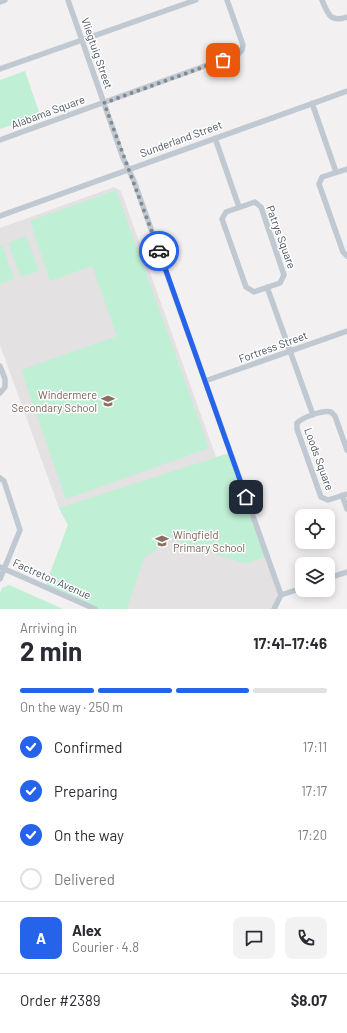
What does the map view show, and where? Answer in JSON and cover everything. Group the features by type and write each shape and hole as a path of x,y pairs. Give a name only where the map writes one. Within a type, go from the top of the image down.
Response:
{"street":[{"path":"0,2 5,0"},
{"name":"Vliegtuig Street","path":"68,0 281,595"},
{"path":"0,69 196,0"},
{"name":"Alabama Square","path":"0,140 238,54 242,50 243,45 227,0"},
{"path":"322,0 327,13 333,18 340,19 347,17"},
{"name":"Sunderland Street","path":"0,216 347,91"},
{"path":"312,104 336,172"},
{"path":"215,138 239,207"},
{"path":"347,169 322,178 319,184 343,252 347,256"},
{"name":"Patrys Square","path":"253,202 257,203 261,207 284,275 281,282 254,292 250,291 246,287 222,219 226,212 239,207 253,202"},
{"path":"268,287 290,351"},
{"name":"Fortress Street","path":"205,381 347,331"},
{"name":"Loods Square","path":"290,351 313,416"},
{"path":"0,366 5,380 5,387 0,393"},
{"name":"Loods Square","path":"347,450 334,414 327,411 300,421 297,427 320,495 328,500 344,495 347,510"},
{"path":"0,478 4,481 20,530 2,568 0,579"},
{"name":"Factreton Avenue","path":"2,568 95,609"},
{"path":"335,576 347,572"},
{"path":"274,609 281,595 295,590"}],"shaded area":[{"name":"Windermere Secondary School","path":"114,187 121,191 216,457 230,453 281,595 274,609 95,609 45,587 68,525 59,508 0,345 0,228"}],"green space":[{"path":"25,71 40,115 0,129 0,80"},
{"name":"Windermere Secondary School","path":"116,190 209,448 66,499 21,370 117,336 92,266 50,281 30,221"},
{"path":"26,236 39,271 21,277 8,243"},
{"path":"2,245 14,279 0,284 0,246"},
{"name":"Wingfield Primary School","path":"230,453 267,556 245,564 171,539 144,558 127,609 95,609 45,587 68,525 59,508"},
{"path":"9,585 63,609 0,609 0,593 2,588"}],"way so far":[{"path":"159,251 134,181 123,158 104,103 223,60"}],"place":[{"name":"Windermere Secondary School","path":"108,401"},
{"name":"Wingfield Primary School","path":"162,541"}],"route":[{"path":"159,251 246,497"}]}
